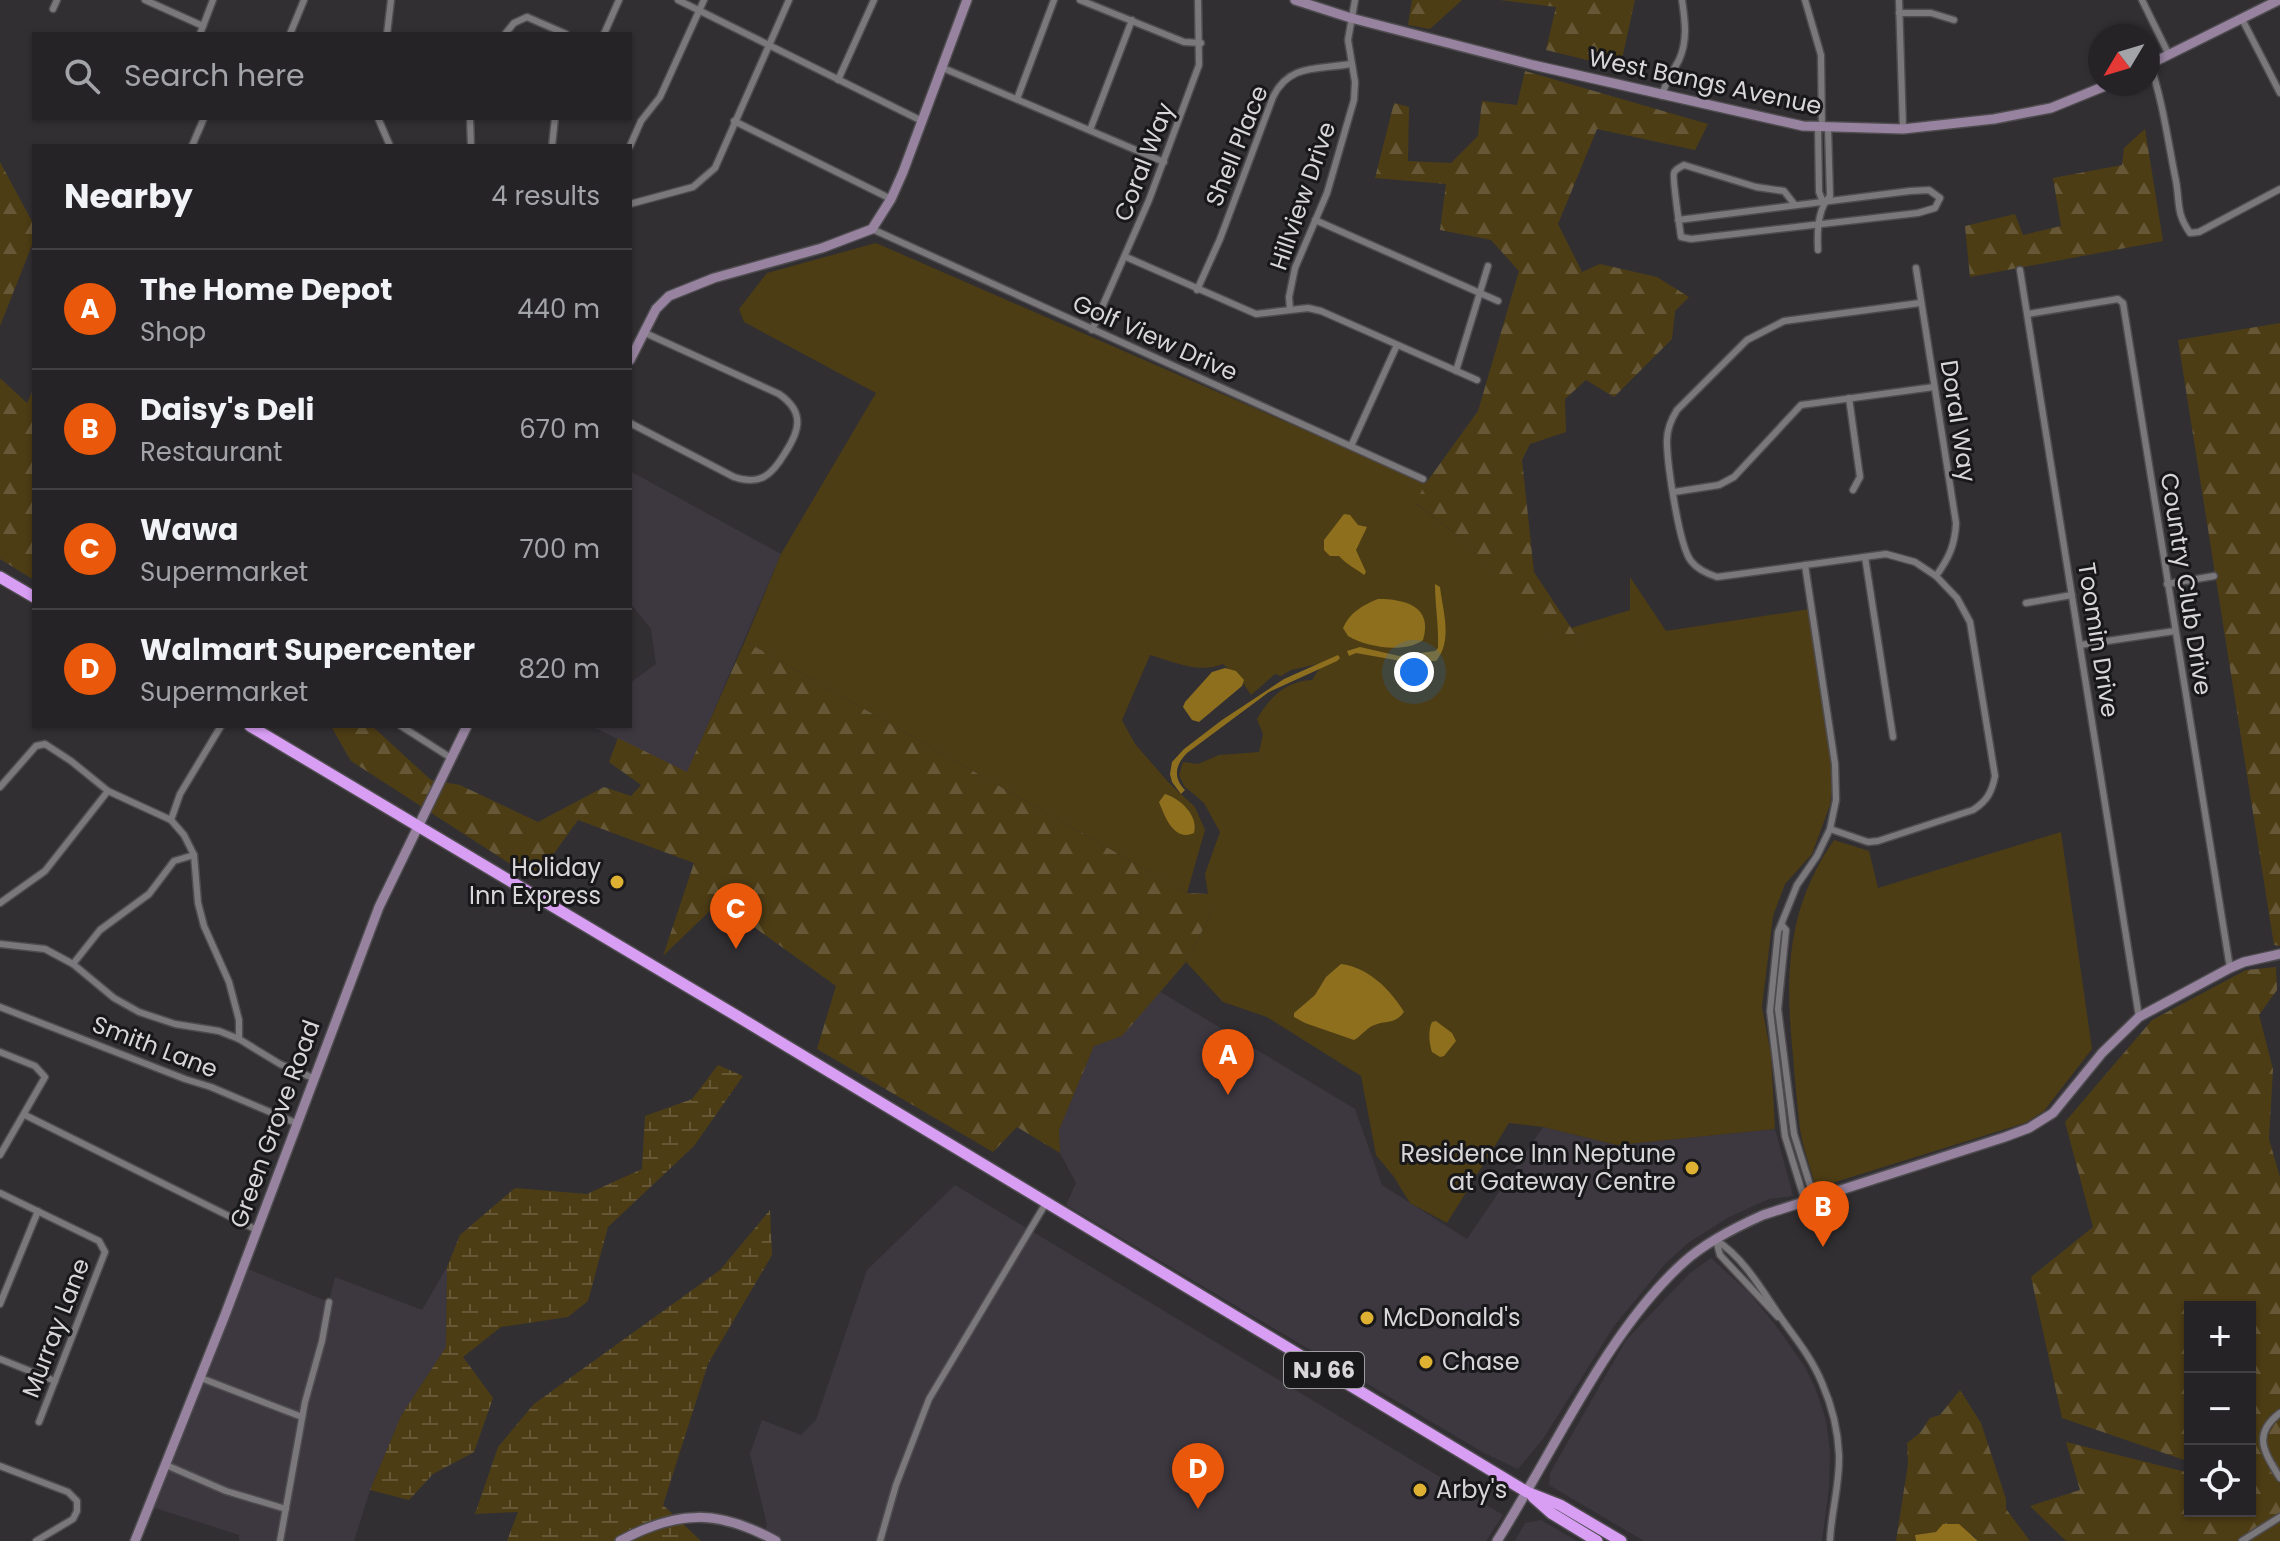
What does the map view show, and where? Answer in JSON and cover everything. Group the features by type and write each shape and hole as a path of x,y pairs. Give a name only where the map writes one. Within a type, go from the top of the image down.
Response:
{"highway":[{"path":"0,577 32,596"},
{"name":"NJ 66","path":"253,728 1527,1492 1560,1505 1621,1541"},
{"name":"NJ 66","path":"1527,1492 1551,1513 1597,1541"}],"street":[{"path":"53,9 57,0"},
{"path":"145,0 203,26"},
{"path":"201,32 213,0"},
{"path":"291,32 304,0"},
{"path":"387,32 391,0"},
{"path":"605,32 619,0"},
{"path":"678,0 922,121"},
{"path":"631,144 646,113 660,97 704,0"},
{"path":"632,203 688,188 700,182 720,161 734,121 789,0"},
{"path":"838,80 874,0"},
{"path":"632,356 661,302 675,292 822,248 872,229 891,199 967,0"},
{"path":"1017,99 1054,0"},
{"path":"1080,0 1184,42 1201,43"},
{"name":"Coral Way","path":"1092,330 1126,257 1199,65 1198,0"},
{"name":"West Bangs Avenue","path":"1295,0 1351,18 1662,96 1776,122 1823,128 1903,129 2033,113 2088,94"},
{"name":"Hillview Drive","path":"1290,309 1289,297 1295,268 1327,193 1354,100 1355,82 1348,40 1355,0"},
{"path":"1662,96 1685,42 1682,0"},
{"path":"1805,0 1821,55 1823,128 1830,196 1823,202"},
{"path":"1899,0 1903,129"},
{"path":"2142,0 2169,55"},
{"path":"2160,60 2279,0"},
{"path":"1899,13 1931,13 1954,20"},
{"path":"507,32 522,18 534,19 562,32"},
{"path":"2242,19 2280,93"},
{"path":"1090,130 1132,20"},
{"name":"Shell Place","path":"1197,290 1281,83 1304,68 1350,64"},
{"path":"943,68 1164,162"},
{"path":"2159,96 2178,192 2180,219 2190,233 2199,232 2280,189"},
{"path":"193,144 203,120"},
{"path":"379,120 389,144"},
{"path":"470,120 471,144"},
{"path":"552,144 555,120"},
{"path":"734,121 891,199"},
{"path":"1818,250 1823,202 1819,192 1823,128"},
{"path":"1678,220 1910,191 1929,190 1940,198 1935,208 1918,213 1691,239 1681,237 1678,220 1678,195 1673,174 1684,165 1756,187 1784,191 1795,205"},
{"path":"1315,220 1498,301"},
{"name":"Golf View Drive","path":"872,229 1423,479"},
{"path":"1126,257 1256,314 1264,316 1290,309 1321,311 1477,380"},
{"path":"1456,371 1488,266"},
{"name":"Doral Way","path":"1916,268 1956,523 1950,557 1936,576"},
{"name":"Toomin Drive","path":"2020,270 2139,1017"},
{"name":"Country Club Drive","path":"2028,314 2122,301 2230,968"},
{"path":"1830,829 1868,842 1878,841 1973,810 1983,804 1992,791 1995,776 1970,622 1957,598 1936,576 1915,562 1886,554 1717,577 1704,572 1691,562 1683,545 1667,444 1669,422 1677,410 1747,340 1784,321 1920,303"},
{"path":"632,424 734,477 753,481 772,473 796,437 798,428 793,408 779,394 643,332"},
{"path":"1351,446 1397,345"},
{"path":"1674,492 1719,485 1734,477 1801,405 1934,387"},
{"path":"1849,398 1860,477 1853,490"},
{"path":"1865,557 1893,737"},
{"path":"1805,565 1835,764 1836,800 1830,829 1817,856 1797,885 1778,932 1770,1011 1787,1142 1810,1199"},
{"path":"2167,584 2214,576"},
{"path":"2026,603 2072,595"},
{"path":"2080,645 2175,631"},
{"path":"171,820 180,794 220,728"},
{"path":"404,728 451,758"},
{"name":"Green Grove Road","path":"135,1541 201,1378 379,907 466,728"},
{"path":"0,787 39,745 45,744 108,791 171,820 184,835 194,855 201,915 229,982 239,1020 239,1039"},
{"path":"0,903 45,871 108,791"},
{"path":"73,964 100,930 149,894 174,861 194,855"},
{"path":"1782,925 1786,930 1778,1009 1796,1139 1810,1199"},
{"path":"0,944 38,947 73,964 114,998 139,1012 175,1024 219,1031 313,1078"},
{"path":"1497,1541 1623,1334 1682,1263 1716,1240 1763,1215 2041,1122 2064,1103 2102,1053 2139,1017 2230,968 2280,954"},
{"name":"Smith Lane","path":"0,1007 211,1087 296,1123"},
{"path":"0,1052 35,1066 43,1073 43,1084 25,1115 4,1141 0,1155"},
{"path":"25,1115 257,1230"},
{"path":"1787,1142 1796,1139"},
{"path":"0,1193 38,1211 0,1304"},
{"path":"880,1541 896,1485 929,1399 1046,1203"},
{"name":"Murray Lane","path":"38,1211 99,1241 103,1247 101,1265 39,1422"},
{"path":"1716,1240 1729,1248 1764,1292 1819,1375 1834,1417 1839,1477 1830,1541"},
{"path":"280,1541 302,1417 329,1302"},
{"path":"0,1359 55,1381"},
{"path":"201,1378 302,1417"},
{"path":"2280,1413 2268,1422 2262,1441 2280,1478"},
{"path":"166,1465 226,1491 286,1509"},
{"path":"0,1466 68,1492 77,1501 73,1519 36,1541"},
{"path":"620,1541 670,1519 701,1517 744,1526 776,1541"},
{"path":"2242,1541 2280,1517"}],"shaded area":[{"path":"632,472 781,554 687,773 595,728 632,728 632,682 656,664 651,629 632,605"},
{"path":"1344,514 1350,515 1358,525 1367,527 1356,550 1366,572 1364,575 1339,556 1330,556 1324,550 1324,540"},
{"path":"1435,584 1440,587 1446,626 1444,645 1436,661 1401,661 1356,653 1349,656 1347,651 1360,647 1399,656 1435,651 1438,640"},
{"path":"1378,599 1407,603 1420,612 1425,628 1423,640 1396,648 1365,643 1348,636 1343,628 1349,618"},
{"path":"1338,655 1340,658 1337,661 1269,692 1187,753 1177,772 1185,790 1181,794 1170,774 1172,762 1184,749 1284,679"},
{"path":"1225,668 1236,671 1244,680 1242,686 1199,722 1192,720 1183,707 1185,702 1212,672"},
{"path":"1165,794 1177,799 1191,814 1194,833 1181,834 1171,826 1159,802"},
{"path":"1341,964 1360,970 1378,981 1404,1012 1401,1016 1372,1026 1354,1040 1294,1017 1294,1013 1315,995 1326,977"},
{"path":"1159,991 1355,1109 1382,1185 1467,1239 1543,1127 1617,1145 1775,1129 1793,1196 1769,1199 1729,1217 1688,1243 1665,1264 1614,1326 1543,1439 1518,1469 1484,1453 1066,1205 1076,1183 1060,1153 1059,1130 1094,1046 1122,1036"},
{"path":"1436,1021 1452,1033 1456,1041 1440,1057 1432,1052 1429,1033 1432,1022"},
{"path":"955,1185 1503,1515 1486,1541 773,1541 764,1533 767,1525 750,1454 762,1420 801,1435 816,1420 867,1270"},
{"path":"1711,1258 1750,1294 1776,1326 1805,1367 1815,1388 1826,1420 1830,1452 1822,1541 1644,1541 1549,1485 1550,1473 1626,1340 1690,1273"},
{"path":"243,1267 329,1302 335,1277 422,1310 447,1267 446,1347 401,1416 370,1490 354,1541 239,1541 239,1535 149,1506"},
{"path":"1541,1520 1577,1541 1515,1541 1525,1523"},
{"path":"1943,1524 1959,1524 1978,1541 1916,1541 1915,1535 1936,1532"}],"green space":[{"path":"1412,0 1462,0 1430,29 1408,25"},
{"path":"1500,0 1635,0 1620,68 1546,50 1556,7"},
{"path":"1525,71 1708,124 1695,150 1597,129 1558,224 1582,272 1600,264 1657,277 1689,297 1675,311 1672,339 1614,397 1586,380 1565,399 1566,432 1530,444 1522,460 1534,572 1587,652 1541,635 1461,538 1415,503 1478,411 1519,271 1491,240 1440,230 1446,184 1375,178 1394,103 1409,107 1408,161 1451,163 1478,136 1482,101 1517,105"},
{"path":"2145,129 2163,241 1970,277 1965,226 2015,214 2023,235 2061,226 2053,178 2122,165 2124,148"},
{"path":"0,162 32,221 32,245 0,326"},
{"path":"876,243 1426,483 1416,504 1461,538 1542,635 1586,651 1571,628 1630,610 1630,577 1666,631 1810,609 1835,765 1830,805 1812,854 1785,884 1773,916 1762,1007 1771,1055 1775,1129 1617,1145 1543,1127 1509,1123 1447,1223 1410,1203 1376,1155 1361,1076 1267,1017 1223,1002 1186,962 1211,914 1205,874 1220,832 1204,803 1184,786 1179,775 1183,762 1198,764 1219,755 1259,752 1263,734 1257,719 1262,711 1273,697 1287,687 1312,680 1323,663 1291,670 1281,676 1275,674 1251,695 1241,680 1223,664 1195,667 1150,655 1122,720 1135,744 1195,807 1205,830 1187,893 745,641 781,554 876,393 744,322 739,309 767,273"},
{"path":"2280,323 2280,946 2274,945 2178,340"},
{"path":"0,378 27,403 32,392 32,579 0,559"},
{"path":"745,641 1187,893 1209,894 1211,914 1186,962 1122,1036 1094,1046 1059,1130 1060,1153 1017,1127 993,1152 817,1049 836,986 719,902 663,956 694,863 578,820 535,880 351,761 332,728 374,728 431,780 460,785 538,822 604,787 631,796 641,785 609,762 618,738 687,772"},
{"path":"2061,832 2092,1049 2044,1111 2025,1123 1816,1188 1800,1129 1790,1027 1790,971 1792,944 1806,892 1834,840 1869,851 1878,888"},
{"path":"2276,967 2277,990 2259,1015 2273,1069 2269,1139 2280,1177 2280,1541 2066,1541 2030,1506 2080,1490 2066,1442 2184,1472 2184,1517 2256,1517 2256,1301 2184,1301 2184,1460 2062,1418 2031,1277 2093,1227 2065,1122 2152,1020 2246,970"},
{"path":"718,1065 743,1076 694,1146 608,1227 588,1301 568,1317 501,1327 463,1357 493,1398 474,1452 433,1474 409,1500 370,1490 401,1416 446,1347 447,1267 460,1235 515,1188 587,1194 642,1169 645,1116 692,1099"},
{"path":"770,1210 772,1255 708,1364 663,1505 701,1541 507,1541 518,1512 475,1514 498,1447 534,1404 720,1270"},
{"path":"1960,1390 1981,1423 2006,1499 2006,1509 2030,1541 1978,1541 1973,1535 1936,1532 1915,1535 1916,1541 1896,1541 1908,1464 1907,1443 1920,1433 1930,1418 1940,1415"}],"place":[{"name":"Holiday Inn Express","path":"617,882"},
{"name":"Wawa","path":"736,949"},
{"name":"The Home Depot","path":"1228,1095"},
{"name":"Residence Inn Neptune at Gateway Centre","path":"1692,1168"},
{"name":"Daisy's Deli","path":"1823,1247"},
{"name":"McDonald's","path":"1367,1318"},
{"name":"Chase","path":"1426,1362"},
{"name":"Arby's","path":"1420,1490"},
{"name":"Walmart Supercenter","path":"1198,1509"}]}
